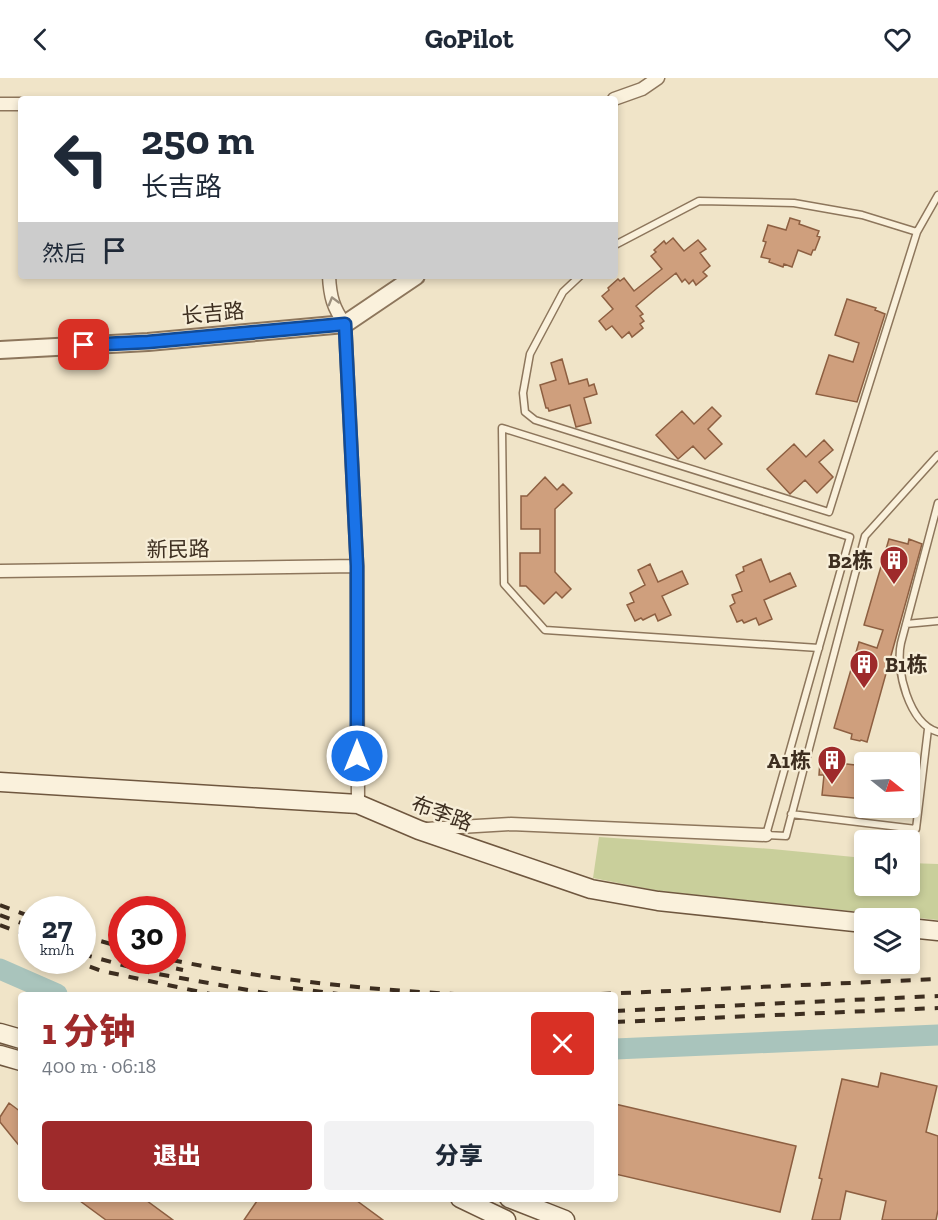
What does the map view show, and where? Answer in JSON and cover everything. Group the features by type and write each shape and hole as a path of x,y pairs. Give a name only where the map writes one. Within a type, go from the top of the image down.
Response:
{"main road":[{"name":"布李路","path":"0,782 358,804 419,830 591,889 658,901 854,922"},
{"path":"920,929 938,931"},
{"path":"0,1033 18,1038"},
{"path":"0,1055 18,1060"},
{"path":"468,1202 506,1220"},
{"path":"519,1202 565,1220"}],"street":[{"path":"618,98 642,89 658,78"},
{"path":"0,104 18,104"},
{"path":"329,279 330,295 335,310 345,324 357,566 358,804"},
{"name":"长吉路","path":"0,350 148,342 345,324 412,279"},
{"name":"新民路","path":"0,571 357,566"},
{"path":"419,830 511,824 766,835"}],"lane":[{"path":"577,279 563,292 530,354 523,393 525,412 535,420 829,512 917,232 938,195"},
{"path":"618,243 699,201 794,203 862,215 917,232"},
{"path":"819,648 545,630 504,584 502,428 850,537 819,648 766,835 786,836 865,536 938,455"},
{"path":"938,502 899,652 899,669 918,718 928,729 938,732"},
{"path":"906,624 938,621"},
{"path":"791,814 916,829 928,729"}],"green space":[{"path":"599,837 854,857 854,896 920,896 920,863 938,864 938,920 920,918 920,908 854,908 854,911 659,891 593,878"}],"building":[{"path":"790,218 819,231 817,236 820,237 811,255 798,250 792,267 784,264 783,267 769,262 770,259 761,257 766,242 763,241 768,225 786,230"},
{"path":"673,238 684,251 698,240 706,249 700,253 710,266 703,272 707,276 696,285 693,280 689,284 685,279 682,282 676,273 656,289 636,306 643,314 640,316 644,321 640,324 643,328 632,337 629,332 622,338 612,326 606,330 599,321 613,309 602,296 618,279 620,281 624,278 634,291 662,269 651,256 664,241 666,244"},
{"path":"847,299 876,308 875,310 885,314 857,402 816,394 829,355 853,362 856,353 859,343 835,335"},
{"path":"562,359 569,384 587,379 589,386 594,384 597,394 584,398 591,423 576,427 570,405 549,411 546,408 540,385 556,380 551,363"},
{"path":"712,407 721,416 708,429 722,444 705,459 693,446 678,459 656,435 682,411 694,424"},
{"path":"824,440 833,450 819,462 833,477 817,493 805,480 790,494 767,469 794,444 806,457"},
{"path":"545,477 557,490 563,484 572,493 555,509 555,572 571,589 562,598 556,592 544,604 526,586 520,586 520,553 540,553 540,529 521,529 521,496 527,496"},
{"path":"889,539 908,544 909,539 922,544 867,742 851,739 852,734 834,728 859,642 877,648 883,630 864,625"},
{"path":"761,559 770,582 790,573 796,586 764,600 772,619 759,625 756,618 744,623 742,620 737,622 730,606 735,603 732,595 742,591 736,575 744,571 743,567"},
{"path":"650,564 658,582 682,571 688,584 662,596 671,615 658,621 655,614 635,621 627,605 634,602 630,593 645,585 638,570"},
{"name":"A1栋","path":"820,761 854,765 854,798 822,795 824,775 819,775"},
{"path":"881,1073 937,1086 926,1132 938,1136 936,1220 882,1220 886,1201 846,1191 840,1220 812,1220 822,1179 819,1178 842,1079 878,1087"},
{"path":"9,1103 18,1110 18,1144 0,1122 0,1117"},
{"path":"618,1105 796,1146 780,1212 618,1175"},
{"path":"81,1202 148,1202 173,1220 106,1220"},
{"path":"256,1202 358,1202 383,1220 244,1220"}],"waterway":[{"path":"0,969 52,992"},
{"path":"618,1049 938,1035"}],"railway":[{"path":"0,905 18,912"},
{"path":"0,915 18,922"},
{"path":"0,925 18,932"},
{"path":"96,940 108,943"},
{"path":"96,958 152,973 259,992"},
{"path":"186,963 312,982 426,992"},
{"path":"96,969 201,992"},
{"path":"618,993 938,979"},
{"path":"293,988 323,992"},
{"path":"618,1011 938,996"},
{"path":"618,1022 938,1008"}],"place":[{"name":"B2栋","path":"894,586"},
{"name":"B1栋","path":"864,690"},
{"name":"A1栋","path":"832,786"}],"route":[{"path":"84,345 148,342 345,324 357,566 357,756"}]}
